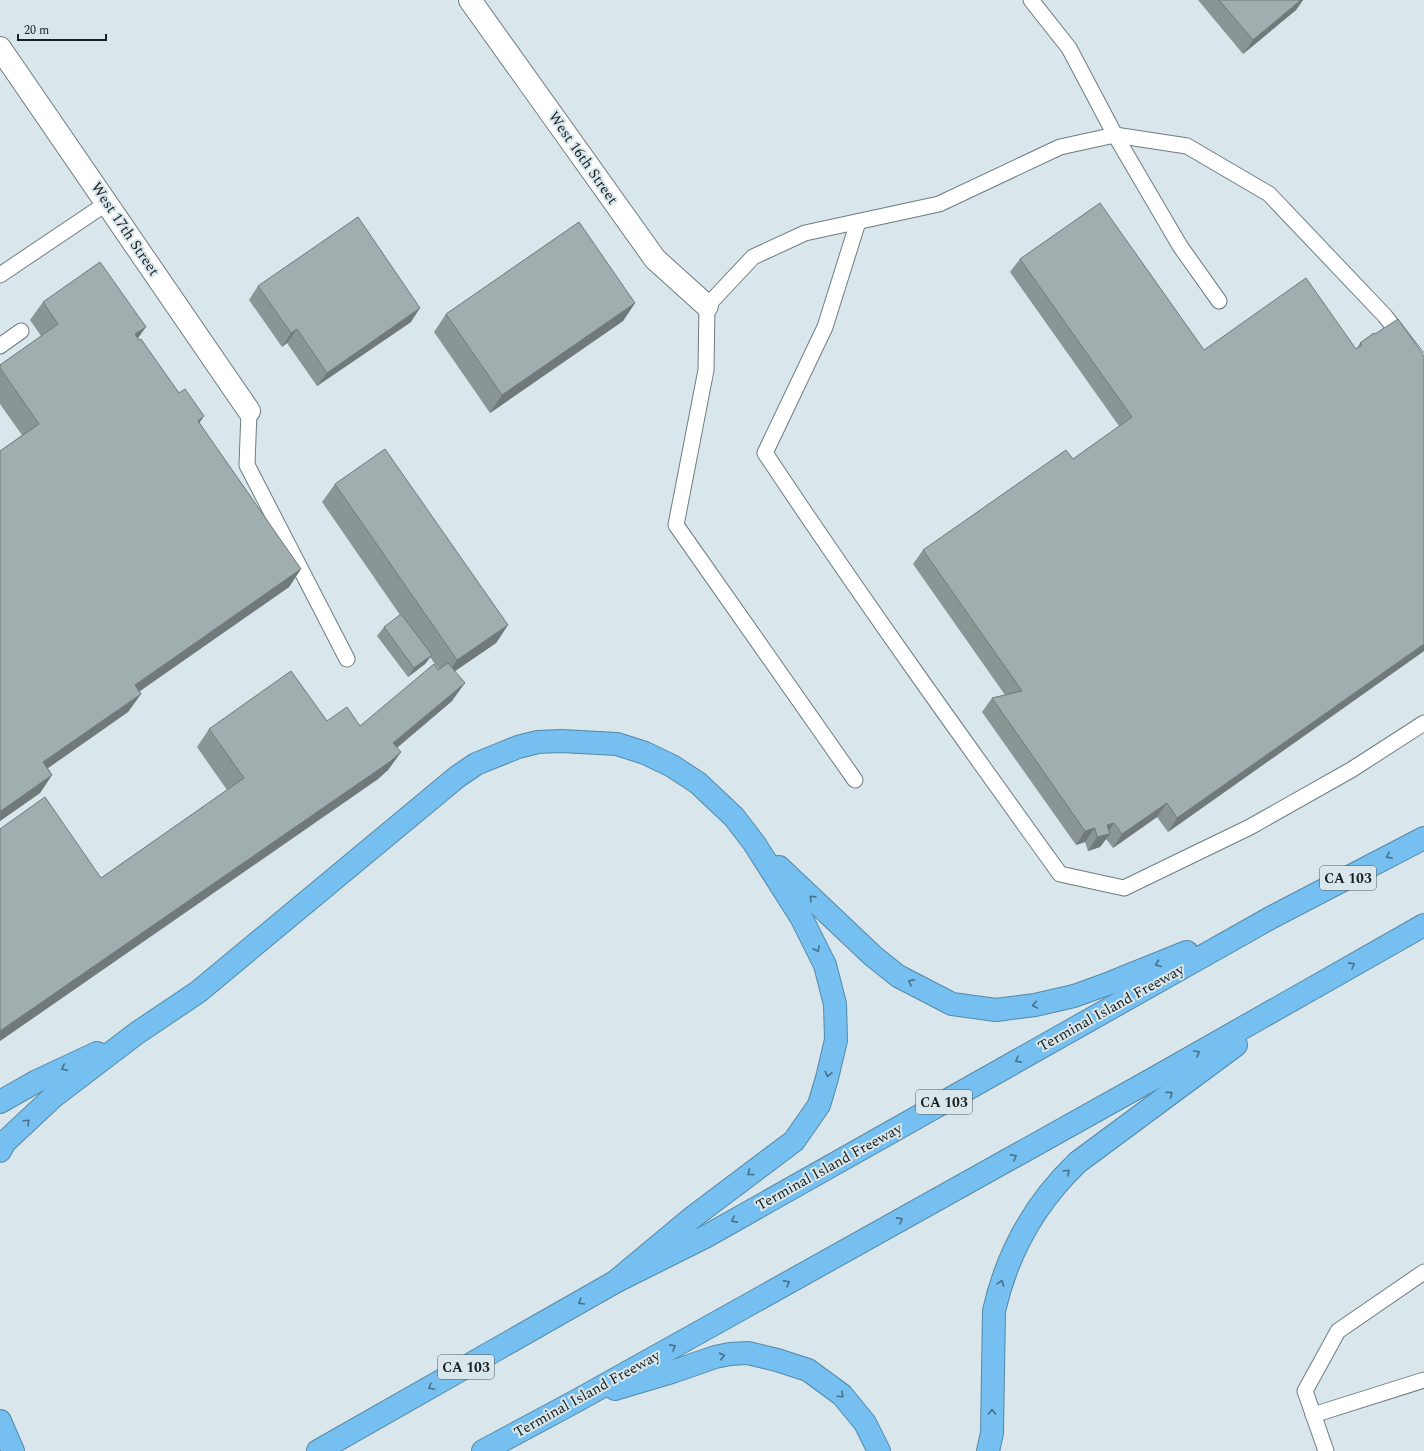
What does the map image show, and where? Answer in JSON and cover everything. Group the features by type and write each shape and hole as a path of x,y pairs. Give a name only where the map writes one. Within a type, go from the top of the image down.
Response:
{"highway":[{"path":"0,1151 5,1142 54,1097 137,1033 198,992 457,776 476,764 518,747 538,742 561,741 617,744 645,753 672,766 698,783 734,817 754,843 801,917 825,965 835,1004 836,1040 827,1078 818,1104 794,1140 693,1217 615,1282"},
{"name":"Terminal Island Freeway","path":"318,1451 615,1282 705,1237 1272,917 1424,838"},
{"path":"754,843 873,956 898,976 952,1004 996,1010 1035,1005 1074,996 1110,983 1272,917"},
{"name":"Terminal Island Freeway","path":"483,1451 578,1400 1151,1080 1424,925"},
{"path":"988,1451 992,1433 994,1311 998,1293 1007,1267 1028,1223 1041,1204 1059,1180 1078,1162 1318,984"},
{"path":"0,1102 37,1081 137,1033"},
{"path":"578,1400 672,1372 715,1357 748,1353 778,1360 808,1370 842,1395 865,1423 879,1451"},
{"path":"0,1421 13,1451"}],"street":[{"name":"West 16th Street","path":"470,0 655,259 707,306"},
{"name":"West 17th Street","path":"0,48 249,411"}],"lane":[{"path":"1032,0 1069,48 1115,135 1180,246 1219,301"},
{"path":"855,780 676,525 706,370 707,306 753,257 805,233 939,204 1060,147 1115,135 1187,146 1269,194 1385,316 1424,366"},
{"path":"0,275 107,203"},
{"path":"858,222 826,327 765,453 828,548 1060,874 1124,888 1250,827 1351,770 1424,723"},
{"path":"0,346 21,331"},
{"path":"249,411 247,464 347,659"},
{"path":"1326,1451 1305,1391 1338,1331 1424,1272"},
{"path":"1313,1415 1424,1380"}],"building":[{"path":"1219,0 1301,0 1253,40"},
{"path":"1100,203 1204,350 1306,278 1356,349 1362,345 1360,343 1374,333 1375,334 1398,319 1424,356 1424,644 1177,818 1167,803 1122,834 1114,823 1107,825 1110,834 1097,837 1095,828 1085,831 992,698 1022,691 923,550 1066,450 1073,459 1132,417 1020,259"},
{"path":"358,217 420,308 327,373 297,329 291,333 258,286"},
{"path":"579,222 635,303 502,395 446,314"},
{"path":"100,262 146,327 135,334 139,340 141,339 179,393 185,389 204,416 198,421 301,569 135,685 141,694 43,762 52,775 1,811 0,451 39,424 0,368 0,365 58,324 43,302"},
{"path":"385,449 508,625 457,660 335,484"},
{"path":"401,614 432,655 414,668 384,627"},
{"path":"448,663 465,683 393,743 401,752 391,761 0,1031 0,829 45,797 101,878 244,778 209,729 291,671 327,721 347,707 360,726 434,664 438,670"}]}
